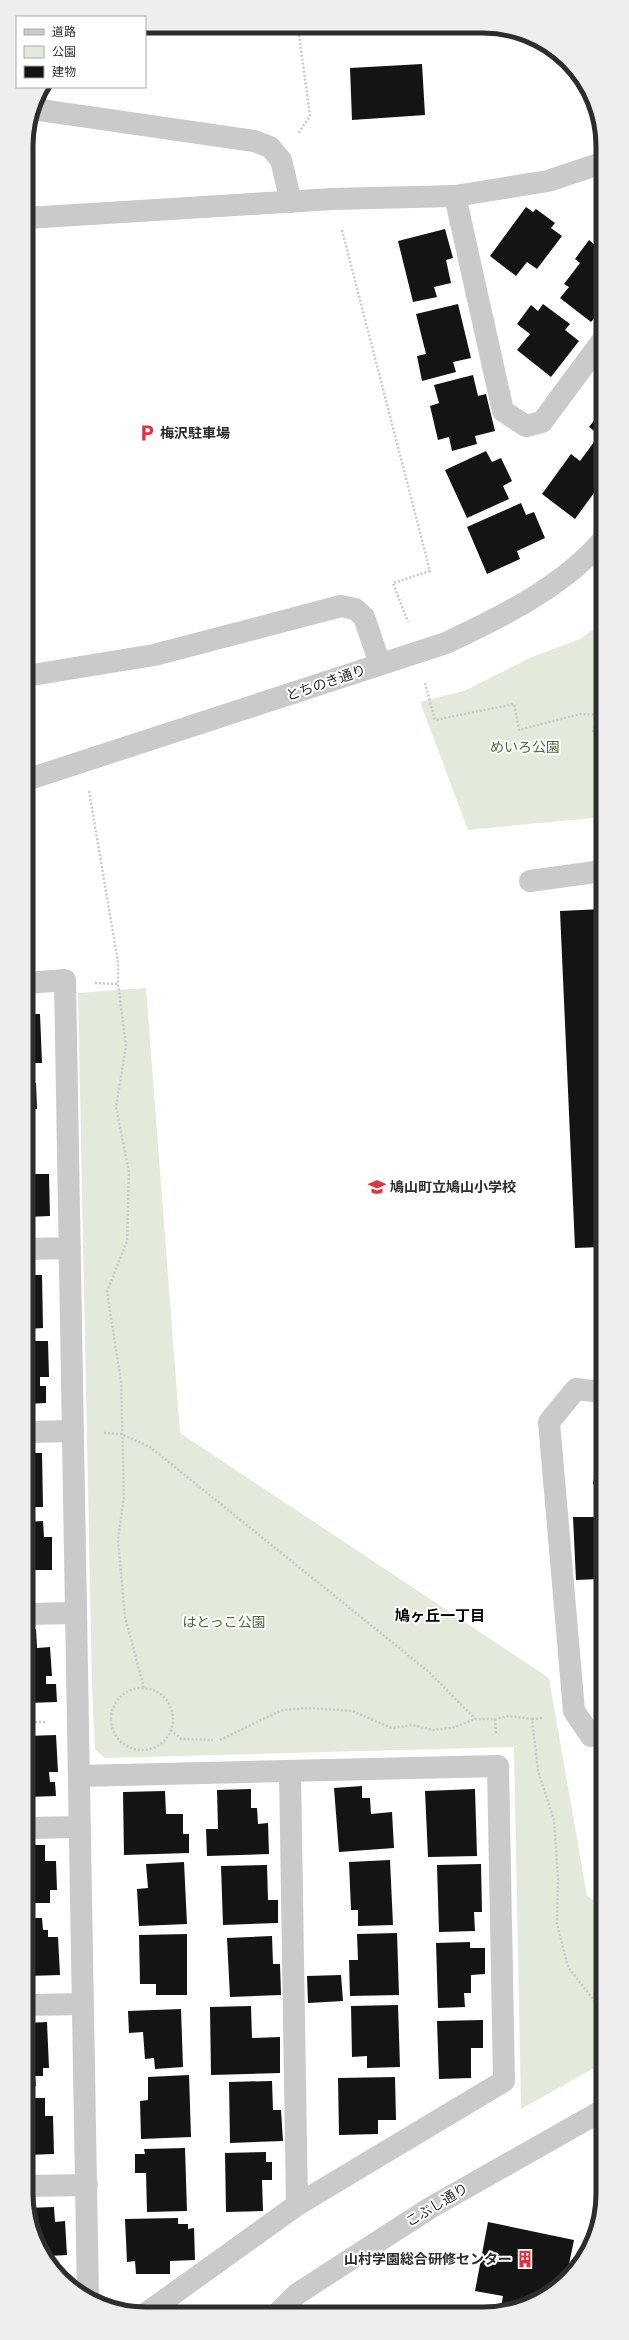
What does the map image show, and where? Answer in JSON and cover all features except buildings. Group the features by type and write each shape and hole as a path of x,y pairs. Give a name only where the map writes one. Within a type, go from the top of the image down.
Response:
{"street":[{"path":"39,110 254,141 270,147 281,160 291,202"},
{"path":"33,218 334,199 455,196 548,181 596,165"},
{"path":"455,196 503,411 526,426 542,422 596,349"},
{"name":"とちのき通り","path":"33,778 340,679 380,664 446,643 503,616 560,579 596,548"},
{"path":"33,675 154,656 341,606 355,609 364,617 380,664"},
{"path":"530,881 596,872"},
{"path":"33,983 65,980 88,2291"},
{"path":"33,1248 70,1248"},
{"path":"591,1736 574,1711 549,1422 576,1389 596,1391"},
{"path":"33,1432 73,1431"},
{"path":"33,1614 76,1613"},
{"path":"79,1776 498,1766 504,2081 297,2205 155,2307"},
{"path":"290,1771 297,2205"},
{"path":"33,1828 80,1827"},
{"path":"33,2005 83,2004"},
{"name":"こぶし通り","path":"284,2307 297,2294 430,2208 596,2114"},
{"path":"33,2186 87,2185"}],"path":[{"path":"281,160 310,116 299,33"},
{"path":"334,199 430,571 393,583 409,623"},
{"path":"424,680 435,720 514,704 519,730 580,714 596,715"},
{"path":"596,726 593,732 596,735"},
{"path":"81,762 89,788 118,962 118,984 126,1046 116,1107 129,1172 127,1240 107,1292 121,1381 121,1434 124,1495 118,1540 125,1617 144,1688"},
{"path":"121,1434 150,1447 375,1628 429,1672 475,1720"},
{"path":"144,1688 153,1690 168,1702 173,1720 171,1730 163,1742 150,1749 142,1750 135,1749 121,1741 112,1727 112,1720 113,1710 121,1697 134,1689 144,1688"},
{"path":"568,1967 596,2003"}],"green space":[{"name":"めいろ公園","path":"596,627 596,818 468,830 420,702 464,691 532,657 580,639"},
{"name":"はとっこ公園","path":"146,988 180,1433 549,1678 587,1896 596,1902 596,2067 521,2109 514,1747 105,1758 95,1750 92,1687 78,993"}],"place":[{"name":"梅沢駐車場","path":"147,433"},
{"name":"鳩山町立鳩山小学校","path":"377,1187"},
{"name":"山村学園総合研修センター","path":"525,2259"}],"district":[{"name":"鳩ヶ丘一丁目","path":"440,1616"}]}
